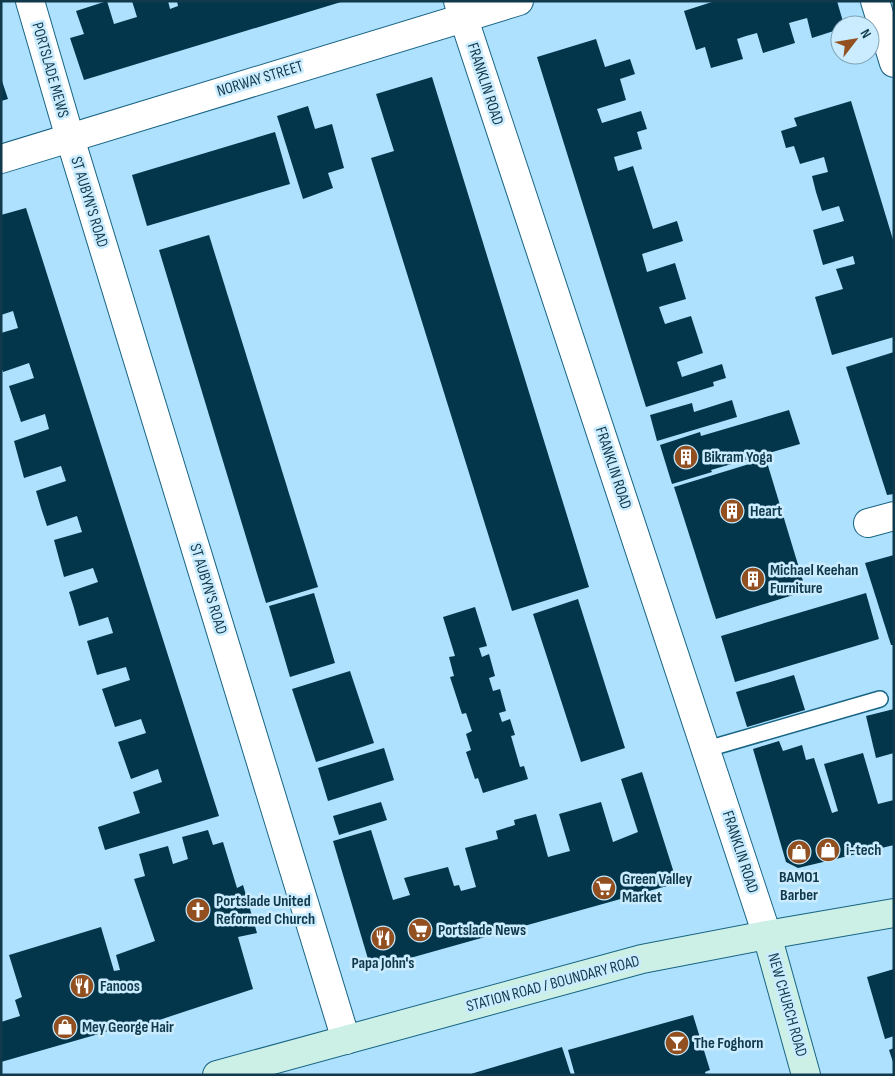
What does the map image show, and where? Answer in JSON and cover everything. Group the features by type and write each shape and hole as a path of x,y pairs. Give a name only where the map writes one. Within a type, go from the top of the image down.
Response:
{"main road":[{"name":"STATION ROAD / BOUNDARY ROAD","path":"217,1075 642,960 767,935 894,913"},
{"name":"NEW CHURCH ROAD","path":"767,935 806,1075"}],"street":[{"name":"PORTSLADE MEWS","path":"30,1 70,138"},
{"name":"NORWAY STREET","path":"1,159 460,9 519,1"},
{"path":"875,1 894,63"},
{"name":"FRANKLIN ROAD","path":"460,9 767,935"},
{"name":"ST AUBYN'S ROAD","path":"70,138 346,1040"}],"lane":[{"path":"706,749 880,699"}],"building":[{"path":"107,1 114,24 137,17 132,1 168,1 170,9 178,6 177,1 341,2 84,80 70,38 84,34 76,11"},
{"path":"715,1 837,1 841,15 830,15 830,32 812,38 807,18 789,23 795,43 763,53 757,33 737,39 743,59 711,68 705,47 696,50 684,11"},
{"path":"596,39 605,67 630,59 635,74 620,79 626,100 597,109 602,123 641,111 647,129 637,132 642,149 614,157 618,171 633,166 653,229 677,221 683,241 642,254 647,272 675,263 686,299 659,307 665,324 691,316 703,353 677,362 682,377 722,364 726,378 713,382 714,386 646,407 537,57"},
{"path":"432,77 589,587 512,611 371,158 394,151 376,94"},
{"path":"1,78 8,99 1,101"},
{"path":"851,101 894,243 894,337 832,355 815,297 843,289 836,269 855,264 853,256 823,265 813,230 844,221 839,206 822,211 816,192 812,176 828,172 824,157 800,164 794,146 786,148 781,131 797,126 794,118"},
{"path":"308,106 315,129 332,124 344,168 328,173 333,188 303,199 277,116"},
{"path":"275,132 290,184 147,226 132,175"},
{"path":"26,208 219,816 105,850 98,827 140,813 133,792 162,782 158,769 131,779 118,742 146,733 141,719 115,727 102,689 130,680 126,667 97,675 87,641 113,633 108,617 79,626 69,592 98,582 93,568 64,577 54,540 82,532 77,516 47,526 41,508 36,491 66,481 61,466 24,478 14,441 49,429 45,414 21,422 9,386 34,378 29,363 3,372 1,367 1,333 18,328 13,311 1,315 1,215"},
{"path":"209,235 318,587 266,603 159,250"},
{"path":"894,352 894,494 887,495 846,367"},
{"path":"732,400 737,417 657,441 650,415 692,403 694,412"},
{"path":"789,410 800,444 711,470 712,472 672,484 660,445 700,432 701,436"},
{"path":"766,459 806,591 716,619 674,487"},
{"path":"894,555 894,645 891,645 865,563"},
{"path":"314,593 335,663 290,677 269,606"},
{"path":"866,593 879,639 735,682 721,636"},
{"path":"578,599 625,748 581,762 533,614"},
{"path":"475,607 487,646 479,648 482,657 489,654 495,676 489,678 493,691 500,689 506,711 499,713 502,722 510,719 515,735 511,736 520,767 524,766 528,779 483,793 478,778 475,779 466,752 471,750 466,734 472,731 466,713 462,714 450,677 454,676 449,657 455,656 443,617"},
{"path":"350,671 374,743 316,762 292,689"},
{"path":"794,675 805,710 747,727 736,692"},
{"path":"894,709 894,753 876,758 866,716"},
{"path":"779,741 783,751 802,745 806,760 814,758 832,813 838,811 824,764 863,753 878,804 894,800 894,845 798,868 786,862 753,749"},
{"path":"384,748 394,780 328,801 318,768"},
{"path":"642,772 674,873 667,886 371,969 333,841 371,830 393,900 410,895 404,878 448,867 454,886 459,885 461,891 476,887 465,848 498,839 496,831 515,825 514,820 536,814 548,857 570,851 559,814 601,802 613,842 638,832 621,779"},
{"path":"381,802 387,820 339,835 333,816"},
{"path":"208,830 213,845 223,842 237,888 243,885 257,933 238,937 253,989 138,1027 137,1023 1,1062 1,1022 20,1016 15,1000 22,997 9,955 101,927 114,971 120,970 116,955 155,941 134,879 145,876 139,854 168,846 173,864 188,859 182,837"},
{"path":"894,969 894,1036 885,1039 867,977"},
{"path":"693,1015 710,1070 705,1072 706,1075 575,1075 568,1050"},
{"path":"562,1047 571,1075 469,1075 474,1073"},
{"path":"894,1048 894,1062 893,1062 889,1050"}],"place":[{"name":"Bikram Yoga","path":"686,457"},
{"name":"Heart","path":"732,511"},
{"name":"Michael Keehan Furniture","path":"753,579"},
{"name":"i-tech","path":"828,850"},
{"name":"BAMO1 Barber","path":"799,852"},
{"name":"Green Valley Market","path":"604,888"},
{"name":"Portslade United Reformed Church","path":"198,910"},
{"name":"Portslade News","path":"420,930"},
{"name":"Papa John's","path":"383,938"},
{"name":"Fanoos","path":"82,986"},
{"name":"Mey George Hair","path":"65,1027"},
{"name":"The Foghorn","path":"677,1043"}]}
